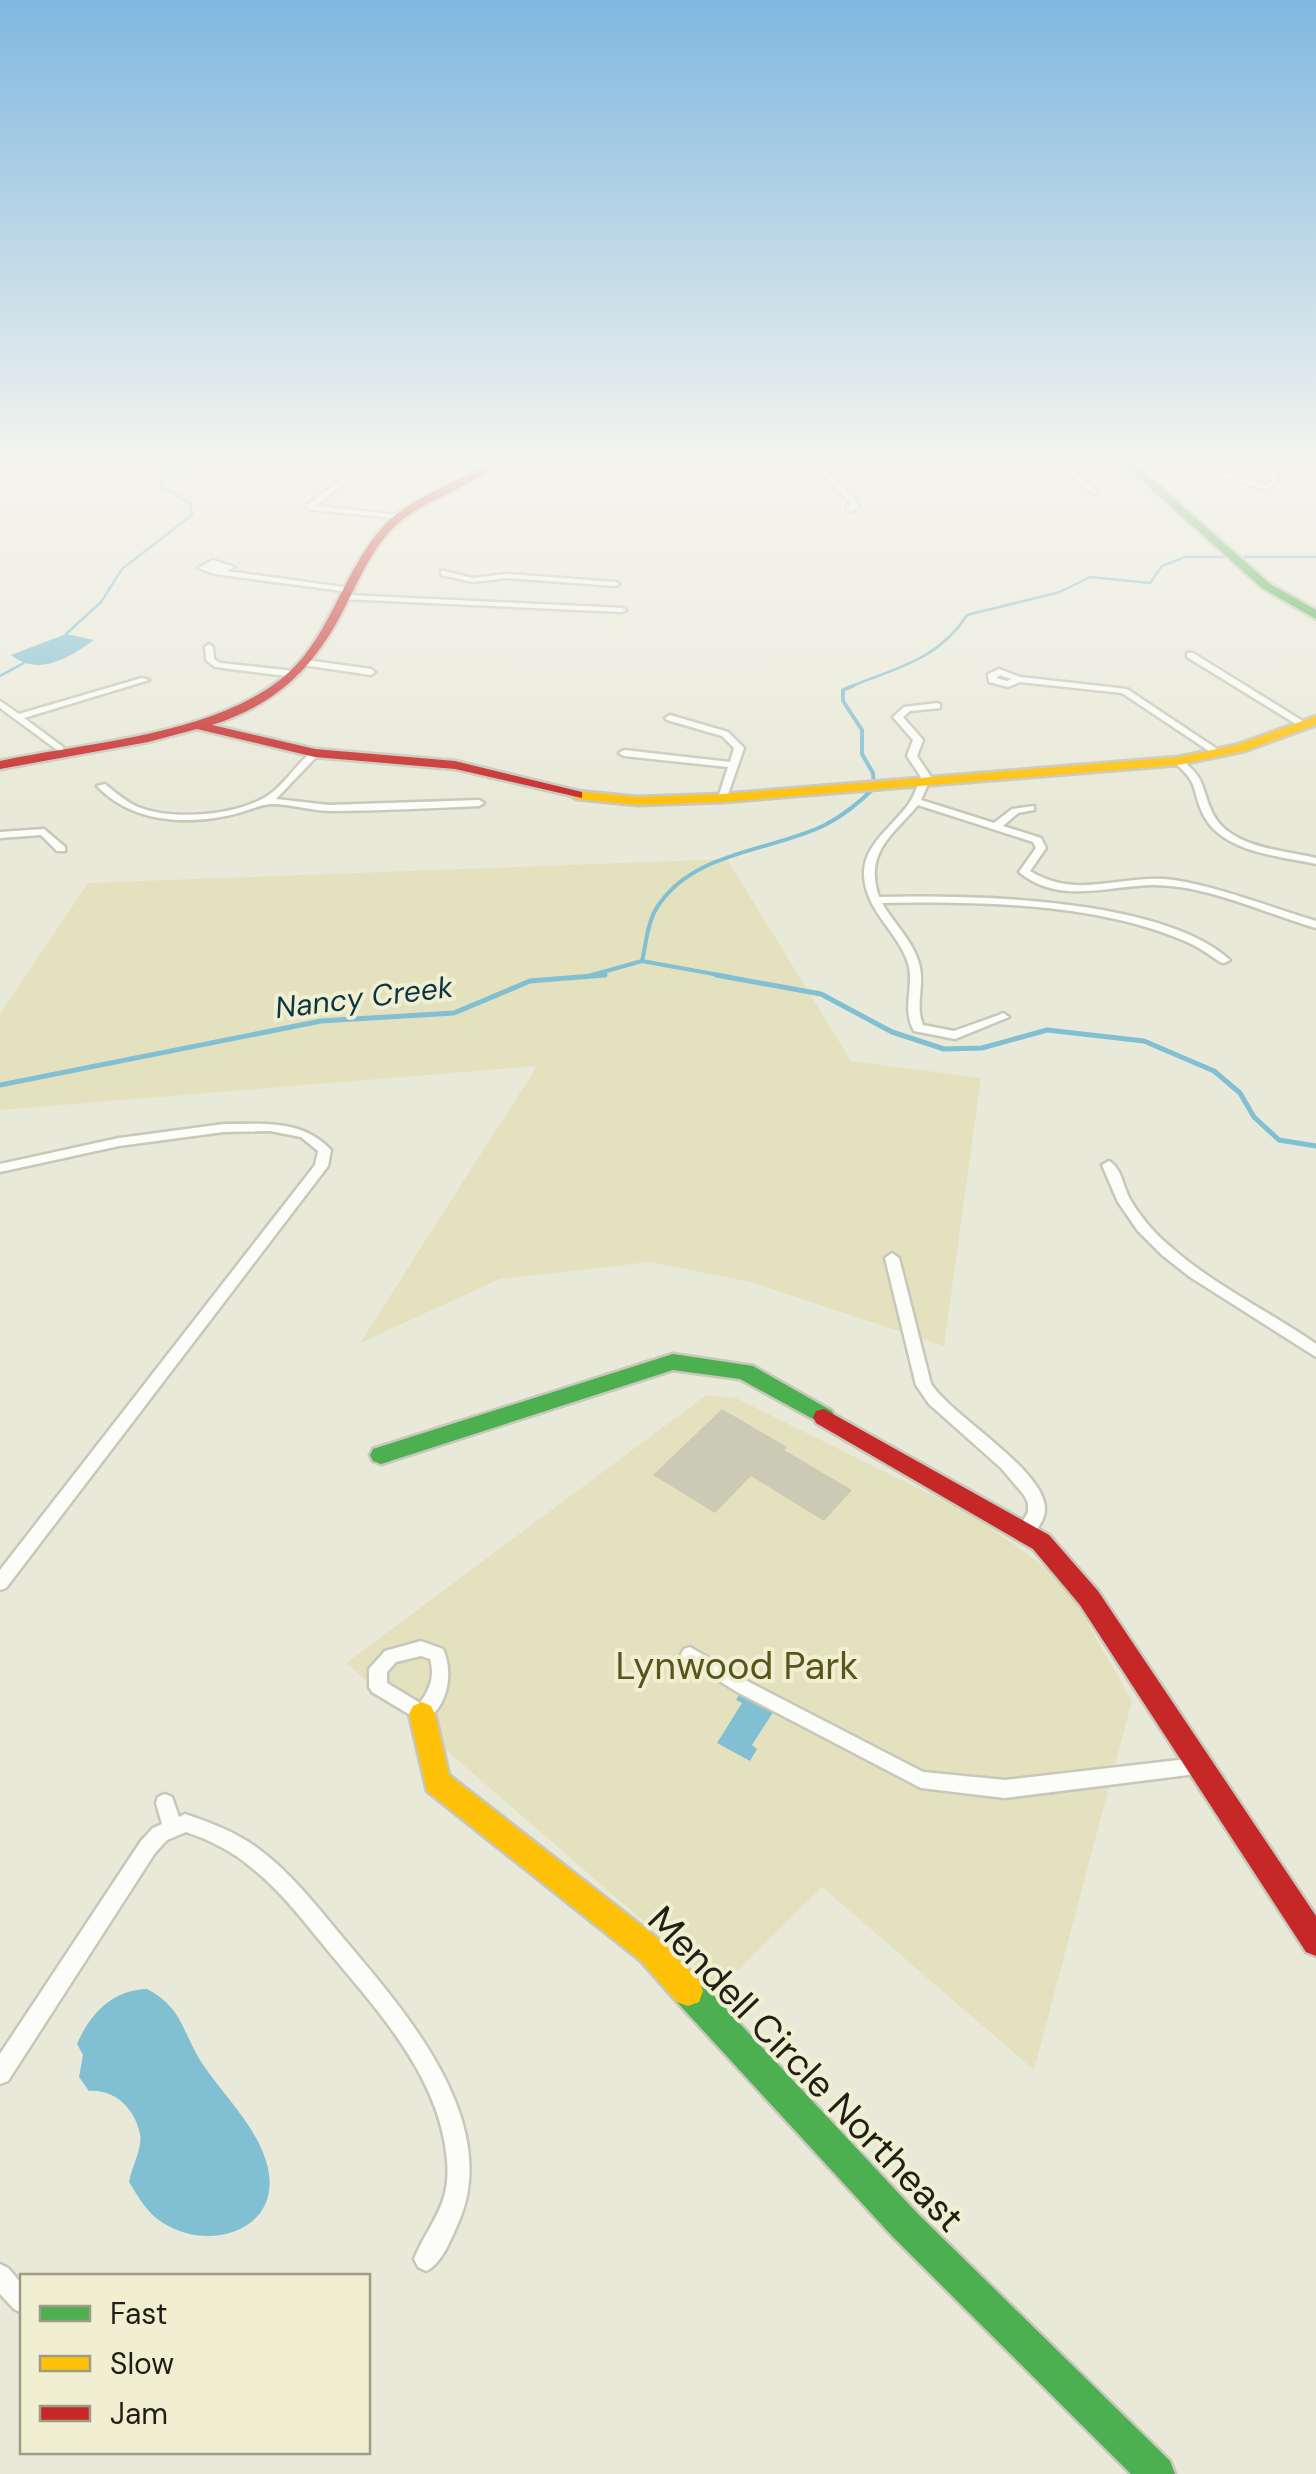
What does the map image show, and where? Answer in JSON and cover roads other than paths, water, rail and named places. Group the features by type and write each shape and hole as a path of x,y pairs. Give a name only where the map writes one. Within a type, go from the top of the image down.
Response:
{"street":[{"path":"271,580 349,593 622,610"},
{"path":"0,766 60,749 192,724 247,704 300,668 356,580"},
{"path":"468,602 474,591 473,580"},
{"path":"567,580 614,584"},
{"path":"1260,580 1316,615"},
{"path":"209,648 210,660 218,665 371,672"},
{"path":"1190,654 1310,722"},
{"path":"1019,679 1124,691 1218,753"},
{"path":"18,718 145,680"},
{"path":"0,704 60,749"},
{"path":"937,706 907,709 898,718 918,740 912,756 926,776 920,791 884,834 867,867 875,900 915,963 913,1020 918,1028 956,1035 1002,1018"},
{"path":"670,718 725,734 739,748 723,798"},
{"path":"920,791 1178,761 1218,753 1310,722"},
{"path":"192,724 315,753 471,767 584,797 723,798 896,784 1041,844 1024,872 1038,880 1078,891 1165,882 1316,925"},
{"path":"268,800 315,753"},
{"path":"624,753 734,765"},
{"path":"1178,761 1199,781 1208,816 1223,832 1246,843 1316,861"},
{"path":"102,786 110,797 172,816 216,817 268,800 330,808 479,803"},
{"path":"997,826 1015,811 1031,808"},
{"path":"0,835 44,832 62,849"},
{"path":"875,900 980,900 1059,906 1169,932 1202,944 1224,960"},
{"path":"0,1168 163,1134 229,1128 298,1132 314,1138 325,1150 321,1166 0,1583"},
{"path":"1109,1165 1129,1212 1158,1247 1316,1352"},
{"path":"892,1258 924,1385 934,1400 1022,1480 1036,1502 1036,1518 1025,1532"},
{"path":"381,1455 628,1373 674,1362 710,1364 762,1381 1042,1542 1090,1598 1196,1766 1316,1942"},
{"path":"690,1654 743,1687 922,1780 1006,1789 1196,1766"},
{"name":"Mendell Circle Northeast","path":"422,1714 437,1782 652,1951 905,2225 1158,2474"},
{"path":"165,1803 172,1826"},
{"path":"0,2072 148,1847 172,1826 185,1823 201,1828 259,1861 292,1894 403,2024 424,2057 447,2112 456,2172 456,2196 426,2259"},
{"path":"0,2276 20,2299"}],"water":[{"path":"66,634 94,640 43,665 11,655"},
{"path":"743,1689 777,1706 752,1745 757,1749 750,1761 717,1743 742,1703 736,1700"},
{"path":"147,1989 175,2013 204,2066 261,2148 270,2184 266,2203 256,2218 241,2229 203,2236 182,2232 152,2215 129,2182 140,2139 134,2116 115,2097 89,2091 79,2077 83,2055 77,2044 88,2023 113,1999"}],"waterway":[{"path":"66,634 101,602 115,580"},
{"name":"Nancy Creek","path":"847,688 929,653 967,615 1060,592 1083,580"},
{"name":"Nancy Creek","path":"1125,580 1152,580"},
{"path":"0,676 24,663"},
{"name":"Nancy Creek","path":"642,961 656,909 689,875 733,855 825,825 874,788 873,773 862,754 862,730 843,701 843,690 853,686"},
{"name":"Nancy Creek","path":"587,976 642,961"},
{"path":"642,961 730,977"},
{"name":"Nancy Creek","path":"587,976 605,975"},
{"path":"716,975 821,994 892,1032 944,1049 982,1048 1047,1030 1144,1041 1214,1071 1240,1093 1254,1117 1279,1140 1316,1146"},
{"name":"Nancy Creek","path":"0,1085 321,1021 454,1013 530,981 587,976"}],"park label":[{"name":"Lynwood Park","path":"737,1666"}]}
